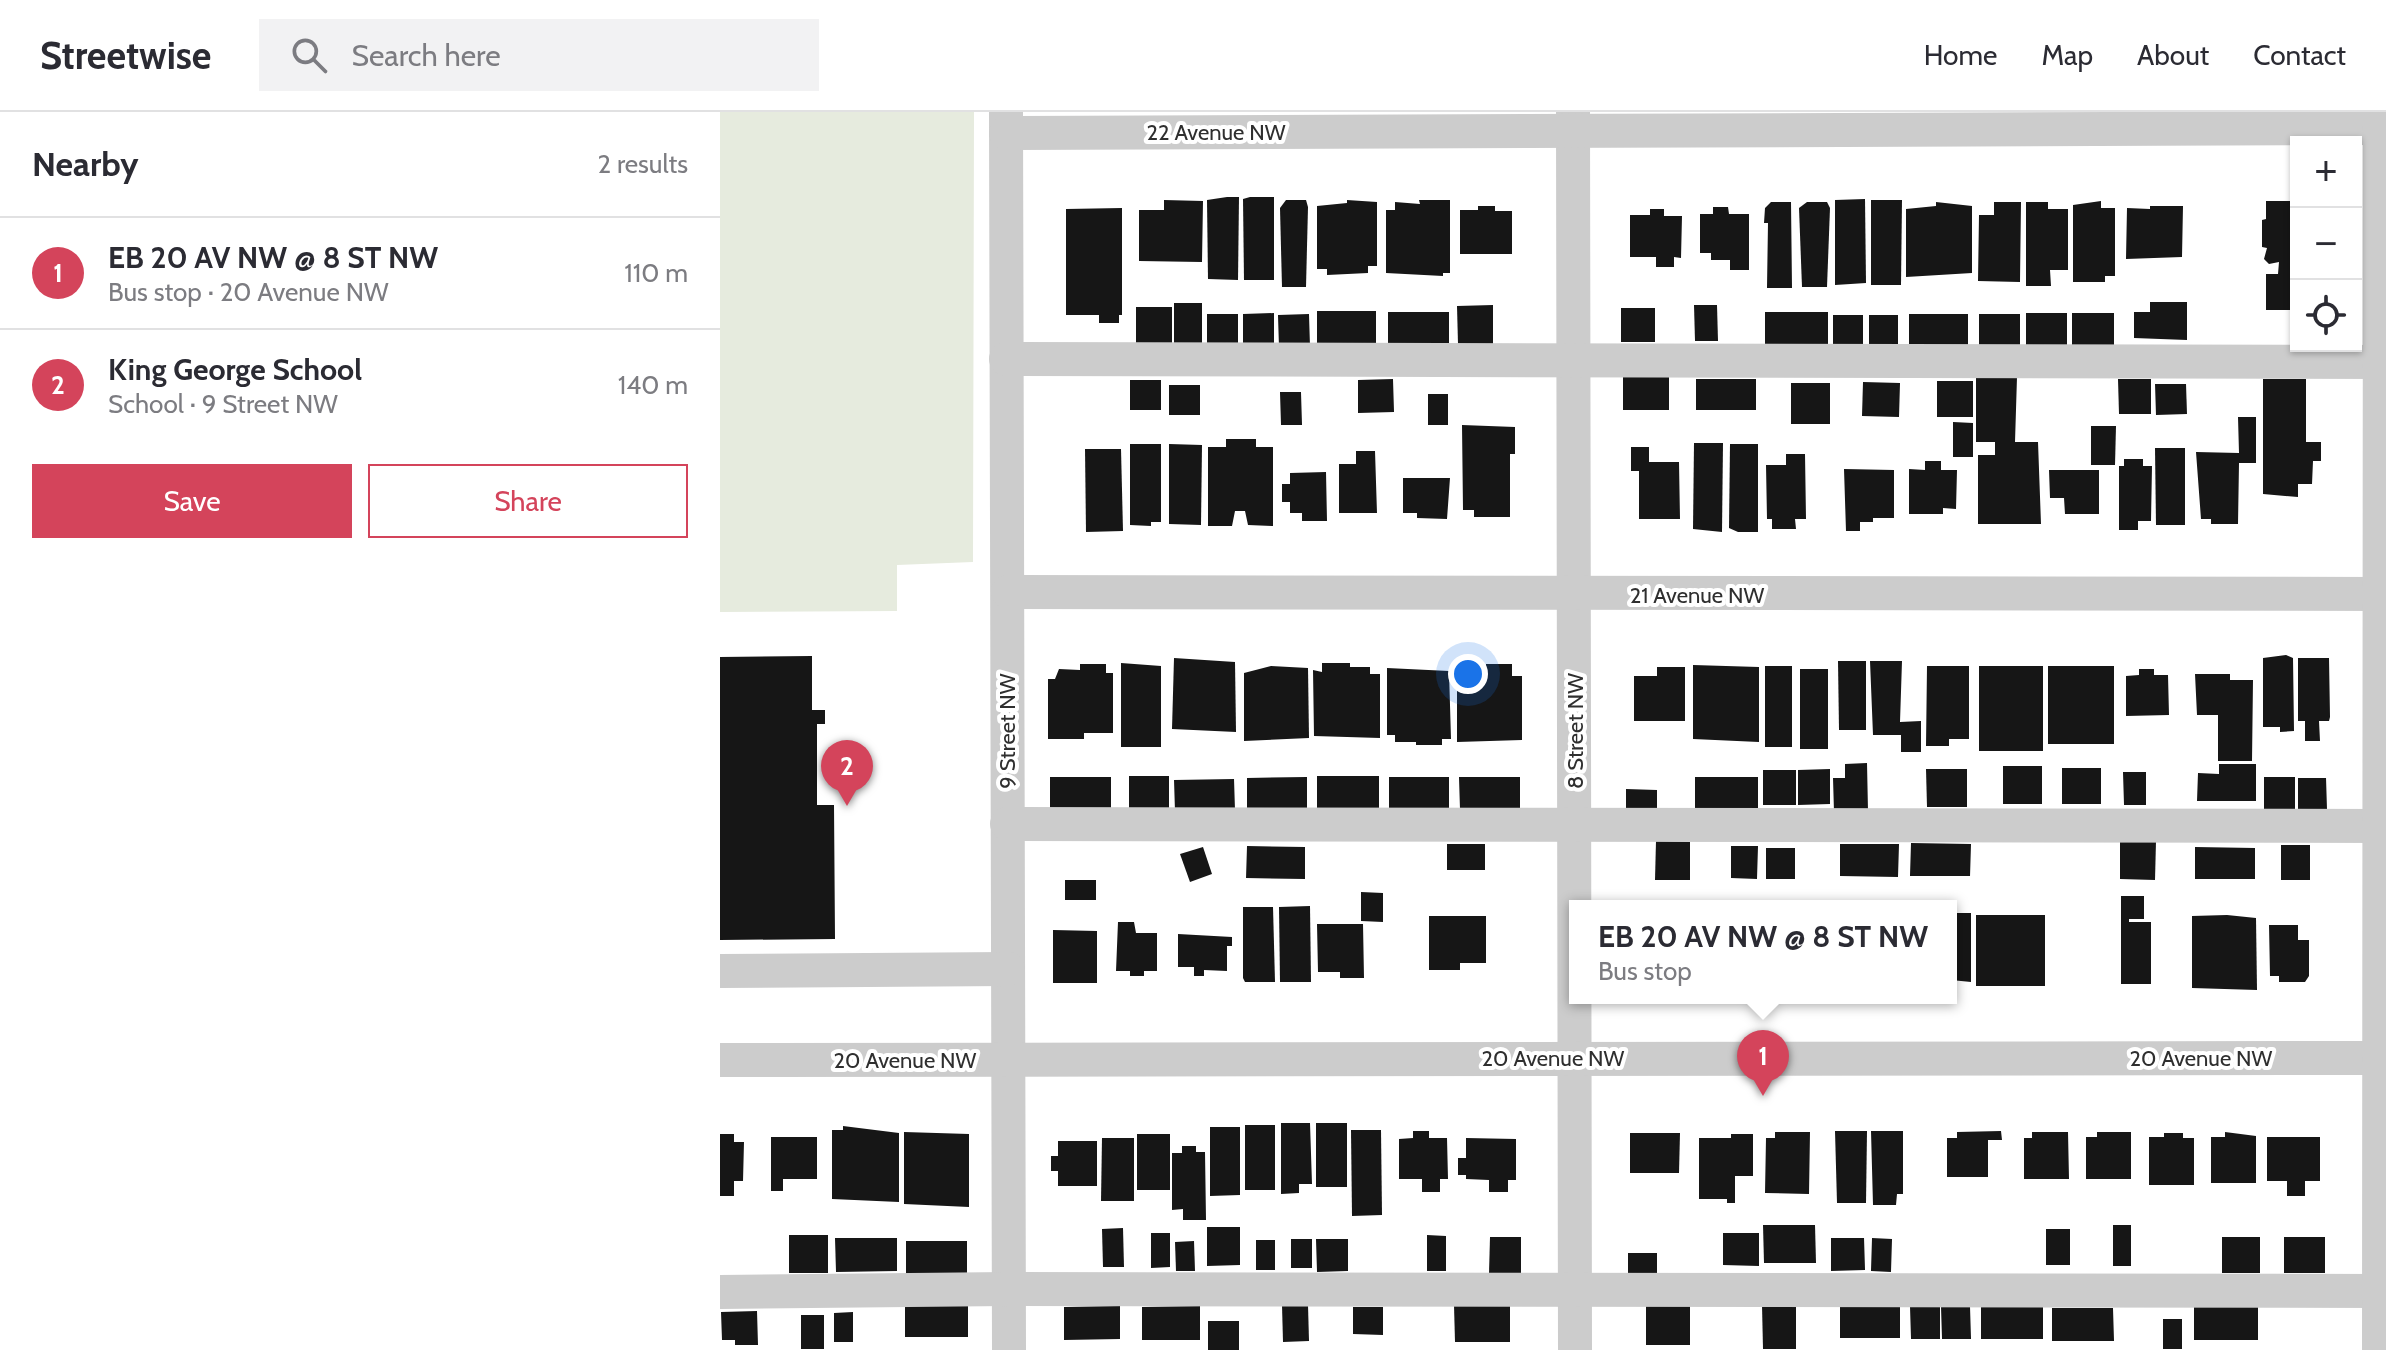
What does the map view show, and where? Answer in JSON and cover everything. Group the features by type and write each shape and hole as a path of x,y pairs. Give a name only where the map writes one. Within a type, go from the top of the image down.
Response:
{"street":[{"name":"8 Street NW","path":"1573,121 1575,900"},
{"name":"22 Avenue NW","path":"1006,123 2382,123"},
{"name":"9 Street NW","path":"1006,123 1009,1350"},
{"path":"2379,1350 2382,1291 2382,123"},
{"path":"1006,359 2382,362"},
{"name":"21 Avenue NW","path":"1008,592 1575,596 2383,594"},
{"path":"1007,824 2383,826"},
{"path":"720,971 1008,969"},
{"name":"8 Street NW","path":"1575,1004 1575,1350"},
{"name":"20 Avenue NW","path":"720,1060 2382,1058"},
{"path":"720,1292 1008,1289 2382,1291"}],"shaded area":[{"path":"720,112 974,112 973,562 897,565 897,611 720,612"}],"building":[{"path":"1239,197 1238,280 1208,279 1207,200"},
{"path":"1274,197 1274,280 1244,280 1243,199"},
{"path":"1865,199 1866,283 1835,285 1835,200"},
{"path":"1164,200 1203,201 1202,262 1139,261 1139,210 1164,210"},
{"path":"1286,200 1306,200 1308,207 1306,287 1282,287 1280,208"},
{"path":"1347,200 1377,202 1377,266 1368,266 1368,273 1327,275 1327,269 1317,269 1317,206 1347,203"},
{"path":"1419,200 1450,200 1450,273 1443,273 1443,276 1386,273 1386,210 1395,210 1395,202 1420,204"},
{"path":"1871,200 1902,200 1901,285 1871,285"},
{"path":"2101,201 2101,208 2115,208 2115,276 2105,276 2105,282 2073,282 2073,205"},
{"path":"2266,201 2290,201 2290,310 2266,310 2266,274 2278,274 2279,262 2269,264 2264,259 2267,248 2262,247 2262,220 2266,219"},
{"path":"1771,202 1791,202 1792,288 1767,288 1768,223 1764,223 1765,208"},
{"path":"1807,202 1827,202 1830,208 1827,287 1802,287 1799,208"},
{"path":"1936,202 1972,206 1972,273 1906,277 1906,209 1936,206"},
{"path":"1994,202 2021,202 2020,282 1978,281 1979,215 1994,215"},
{"path":"2026,202 2048,202 2048,209 2068,209 2068,270 2050,270 2051,286 2026,286"},
{"path":"1478,206 1495,206 1495,211 1512,211 1512,254 1460,254 1460,210 1478,210"},
{"path":"2150,206 2183,206 2182,257 2126,259 2127,208 2150,209"},
{"path":"1713,207 1728,207 1729,214 1749,214 1749,270 1730,270 1730,260 1711,260 1711,253 1700,253 1700,214 1713,214"},
{"path":"1122,208 1122,315 1119,315 1119,323 1099,323 1099,315 1066,315 1066,209"},
{"path":"1650,209 1664,209 1664,216 1682,216 1681,258 1674,257 1674,267 1656,267 1656,257 1630,257 1630,215 1650,215"},
{"path":"2150,302 2187,302 2187,340 2134,338 2134,312 2150,312"},
{"path":"1174,303 1202,303 1202,345 1174,345"},
{"path":"1493,305 1493,344 1458,344 1457,306"},
{"path":"1694,305 1717,305 1718,341 1695,341"},
{"path":"1136,307 1172,307 1172,345 1136,345"},
{"path":"1621,308 1655,308 1655,342 1621,342"},
{"path":"1317,311 1376,311 1376,343 1317,344"},
{"path":"1388,312 1449,312 1449,345 1388,345"},
{"path":"1765,312 1828,312 1828,346 1765,345"},
{"path":"1274,313 1274,347 1243,348 1243,314"},
{"path":"2026,313 2067,313 2067,345 2026,346"},
{"path":"2072,313 2114,313 2114,345 2072,345"},
{"path":"1207,314 1238,314 1238,347 1207,348"},
{"path":"1309,314 1310,347 1279,348 1278,315"},
{"path":"1909,314 1968,314 1968,346 1909,346"},
{"path":"1979,314 2020,314 2020,345 1979,345"},
{"path":"1833,315 1863,315 1863,348 1833,347"},
{"path":"1869,315 1898,315 1898,347 1869,347"},
{"path":"1623,375 1669,375 1669,410 1623,410"},
{"path":"1976,377 2017,377 2015,442 2038,442 2041,524 1978,524 1978,455 1995,455 1995,442 1976,442"},
{"path":"1393,379 1394,412 1358,413 1358,380"},
{"path":"1696,379 1756,379 1756,410 1696,410"},
{"path":"2118,379 2151,379 2151,414 2119,414"},
{"path":"2263,379 2306,379 2306,442 2321,442 2321,461 2313,461 2312,484 2298,484 2298,497 2263,494"},
{"path":"1130,380 1161,380 1161,410 1130,410"},
{"path":"1937,381 1973,381 1973,417 1937,417"},
{"path":"1863,382 1900,383 1899,417 1862,416"},
{"path":"1791,383 1830,383 1830,424 1791,424"},
{"path":"2155,384 2186,384 2187,414 2156,415"},
{"path":"1169,385 1200,385 1200,415 1169,415"},
{"path":"1280,392 1301,392 1302,425 1281,425"},
{"path":"1428,394 1448,394 1448,425 1428,425"},
{"path":"2238,417 2256,417 2256,463 2239,463 2238,524 2211,524 2211,519 2201,519 2196,452 2239,453"},
{"path":"1953,422 1973,423 1973,457 1953,457"},
{"path":"1462,425 1515,427 1515,454 1510,454 1510,517 1474,517 1474,510 1463,510"},
{"path":"2091,426 2116,426 2115,465 2091,465"},
{"path":"1226,439 1256,439 1256,447 1273,447 1273,526 1248,525 1245,511 1235,511 1232,526 1208,526 1208,447 1226,447"},
{"path":"1694,443 1723,443 1722,532 1693,529"},
{"path":"1130,444 1161,444 1161,522 1151,522 1151,526 1130,525"},
{"path":"1169,444 1202,445 1201,525 1169,524"},
{"path":"1730,444 1758,444 1758,532 1738,532 1729,528"},
{"path":"1631,447 1649,447 1649,462 1679,462 1680,519 1639,519 1639,471 1631,471"},
{"path":"2155,448 2185,448 2185,525 2156,525"},
{"path":"1085,449 1121,449 1123,531 1086,532"},
{"path":"1356,451 1375,451 1377,513 1339,513 1339,464 1356,464"},
{"path":"1786,454 1805,454 1806,519 1795,519 1796,529 1772,529 1772,519 1767,519 1766,465 1786,465"},
{"path":"2124,459 2143,459 2143,466 2152,466 2151,521 2138,521 2138,530 2119,530 2119,466 2124,466"},
{"path":"1925,461 1941,461 1941,470 1957,470 1956,509 1943,508 1943,514 1909,514 1909,469 1925,470"},
{"path":"1844,469 1894,470 1894,518 1873,518 1873,522 1860,522 1860,531 1846,531"},
{"path":"2049,470 2099,470 2099,514 2065,514 2064,498 2050,498"},
{"path":"1326,472 1327,521 1302,521 1302,513 1290,513 1290,502 1282,502 1282,484 1290,484 1290,473"},
{"path":"1403,478 1450,478 1447,519 1417,518 1417,513 1403,513"},
{"path":"2286,655 2293,658 2294,731 2280,732 2280,727 2263,727 2263,658"},
{"path":"812,656 812,710 825,710 825,724 817,724 817,805 834,805 835,939 720,940 720,657"},
{"path":"1174,658 1235,662 1236,732 1172,729"},
{"path":"2298,658 2329,658 2330,717 2329,721 2319,721 2320,741 2305,741 2305,721 2298,721"},
{"path":"1838,661 1866,661 1866,730 1839,730"},
{"path":"1870,661 1902,661 1900,722 1921,721 1921,752 1901,752 1901,735 1873,735"},
{"path":"1121,663 1161,666 1161,747 1121,747"},
{"path":"1322,663 1350,663 1350,667 1370,667 1370,674 1380,674 1380,738 1314,736 1313,670 1322,672"},
{"path":"1080,664 1106,664 1106,673 1113,673 1113,733 1084,733 1084,739 1048,739 1048,679 1055,679 1059,669 1080,670"},
{"path":"1486,664 1512,664 1512,676 1522,676 1522,740 1457,742 1457,668 1483,668 1486,676"},
{"path":"1693,665 1759,667 1759,742 1693,739"},
{"path":"1271,666 1308,668 1309,738 1244,741 1244,673"},
{"path":"1765,666 1792,666 1792,747 1765,747"},
{"path":"1927,666 1969,666 1969,739 1949,739 1949,746 1926,746"},
{"path":"1979,666 2043,666 2043,751 1979,751"},
{"path":"2048,666 2114,666 2114,744 2048,744"},
{"path":"1657,667 1685,667 1685,721 1634,721 1634,676 1657,676"},
{"path":"1387,668 1449,671 1451,739 1442,739 1442,745 1416,745 1416,742 1395,742 1395,735 1387,735"},
{"path":"1800,669 1828,669 1828,749 1800,749"},
{"path":"2139,669 2154,669 2154,675 2168,675 2169,715 2126,716 2126,676 2139,675"},
{"path":"2195,674 2230,674 2230,680 2253,680 2252,761 2218,761 2218,715 2197,715"},
{"path":"1867,763 1868,811 1834,812 1833,778 1845,778 1845,764"},
{"path":"2219,764 2256,764 2256,801 2197,801 2198,773 2219,774"},
{"path":"2003,766 2042,766 2042,804 2003,804"},
{"path":"2062,768 2101,768 2101,804 2062,804"},
{"path":"1830,769 1830,804 1798,805 1798,770"},
{"path":"1926,769 1967,769 1967,807 1927,807"},
{"path":"1763,770 1796,770 1796,805 1763,805"},
{"path":"2123,772 2146,772 2146,805 2124,805"},
{"path":"1129,776 1169,776 1169,812 1129,812"},
{"path":"1317,776 1379,776 1379,809 1317,809"},
{"path":"1050,777 1111,777 1111,810 1050,810"},
{"path":"1307,777 1307,811 1247,811 1247,778"},
{"path":"1389,777 1449,777 1449,810 1389,810"},
{"path":"1459,777 1520,777 1520,809 1460,810"},
{"path":"1695,777 1758,777 1758,812 1695,813"},
{"path":"2264,777 2295,777 2295,810 2264,809"},
{"path":"2298,778 2326,778 2327,809 2298,809"},
{"path":"1234,779 1235,810 1175,811 1174,780"},
{"path":"1626,789 1657,790 1657,810 1626,810"},
{"path":"1656,841 1690,842 1690,880 1655,880"},
{"path":"2120,841 2156,841 2155,880 2120,879"},
{"path":"1911,843 1971,844 1970,876 1910,876"},
{"path":"1447,844 1485,844 1485,870 1447,870"},
{"path":"1840,844 1899,844 1898,877 1840,876"},
{"path":"2281,845 2310,845 2310,880 2281,880"},
{"path":"1247,846 1305,847 1305,879 1246,878"},
{"path":"1731,846 1758,846 1757,879 1731,878"},
{"path":"1203,847 1212,874 1190,882 1180,854"},
{"path":"2195,847 2255,848 2255,879 2195,879"},
{"path":"1766,848 1795,848 1795,879 1766,879"},
{"path":"1065,880 1096,880 1096,900 1065,900"},
{"path":"1361,892 1383,893 1383,922 1361,921"},
{"path":"2121,896 2144,896 2144,919 2129,919 2129,922 2151,922 2151,984 2121,984"},
{"path":"1310,906 1311,982 1280,982 1279,907"},
{"path":"1243,907 1273,907 1275,982 1245,982 1243,978"},
{"path":"1957,913 1971,913 1971,982 1957,981"},
{"path":"1976,915 2045,915 2045,986 1976,986"},
{"path":"1429,916 1486,916 1486,963 1460,963 1460,970 1429,970"},
{"path":"2192,916 2256,918 2257,990 2192,988"},
{"path":"1118,922 1134,922 1136,933 1157,933 1157,971 1144,971 1144,976 1130,976 1130,971 1116,971"},
{"path":"1317,924 1363,924 1364,978 1340,978 1340,972 1318,972"},
{"path":"2269,925 2298,925 2298,940 2309,940 2309,976 2305,982 2279,982 2279,976 2270,976"},
{"path":"1053,930 1097,931 1097,983 1053,983"},
{"path":"1178,934 1232,937 1232,946 1227,946 1227,971 1204,970 1204,976 1194,976 1194,967 1178,967"},
{"path":"1281,1123 1310,1123 1312,1184 1299,1184 1299,1193 1281,1194"},
{"path":"1316,1123 1347,1123 1347,1187 1316,1187"},
{"path":"1245,1125 1275,1125 1275,1190 1245,1190"},
{"path":"843,1126 899,1133 899,1202 832,1199 832,1130 843,1130"},
{"path":"1210,1127 1240,1127 1240,1195 1210,1196"},
{"path":"1351,1130 1381,1130 1382,1215 1352,1216"},
{"path":"1413,1131 1429,1131 1429,1138 1447,1138 1448,1179 1440,1179 1440,1192 1422,1192 1422,1179 1399,1179 1399,1139 1413,1138"},
{"path":"1835,1131 1867,1131 1866,1203 1837,1203"},
{"path":"1871,1131 1903,1131 1903,1194 1897,1194 1896,1205 1873,1205"},
{"path":"2001,1131 2002,1140 1988,1140 1988,1177 1947,1177 1947,1138 1957,1138 1957,1132"},
{"path":"904,1132 969,1134 969,1207 904,1204"},
{"path":"1775,1132 1810,1132 1809,1194 1765,1193 1766,1138 1775,1138"},
{"path":"2032,1132 2068,1132 2069,1179 2024,1179 2024,1138 2032,1138"},
{"path":"2097,1132 2131,1132 2131,1179 2086,1179 2086,1137 2097,1137"},
{"path":"2225,1132 2256,1136 2256,1183 2211,1183 2211,1137 2225,1137"},
{"path":"1630,1133 1680,1133 1679,1173 1630,1173"},
{"path":"2164,1133 2183,1133 2183,1138 2194,1138 2194,1185 2149,1185 2149,1137 2164,1137"},
{"path":"720,1134 734,1134 734,1142 744,1142 743,1181 734,1181 734,1196 720,1196"},
{"path":"1137,1134 1170,1134 1170,1190 1137,1190"},
{"path":"1731,1134 1753,1134 1753,1176 1735,1176 1735,1203 1727,1203 1727,1199 1699,1199 1699,1138 1731,1138"},
{"path":"771,1137 817,1137 817,1179 783,1179 783,1191 771,1191"},
{"path":"2267,1137 2320,1137 2320,1181 2305,1181 2305,1196 2287,1196 2287,1181 2267,1181"},
{"path":"1102,1138 1134,1138 1134,1201 1101,1201"},
{"path":"1466,1138 1516,1139 1516,1180 1508,1180 1508,1192 1489,1192 1489,1180 1466,1179 1466,1175 1458,1175 1458,1158 1466,1158"},
{"path":"1058,1141 1097,1141 1097,1186 1058,1186 1058,1171 1051,1171 1051,1156 1058,1156"},
{"path":"1182,1146 1196,1146 1196,1152 1205,1152 1206,1220 1183,1220 1183,1209 1172,1210 1172,1153 1182,1153"},
{"path":"1763,1225 1815,1225 1816,1263 1764,1263"},
{"path":"2113,1225 2131,1225 2131,1266 2113,1266"},
{"path":"1207,1227 1240,1227 1240,1265 1207,1266"},
{"path":"1123,1228 1124,1267 1103,1267 1102,1229"},
{"path":"2046,1229 2070,1229 2070,1265 2046,1265"},
{"path":"1151,1233 1170,1233 1170,1267 1151,1268"},
{"path":"1723,1233 1759,1233 1759,1266 1723,1265"},
{"path":"789,1235 828,1235 828,1273 789,1273"},
{"path":"1427,1235 1446,1236 1446,1271 1427,1271"},
{"path":"1490,1237 1521,1237 1521,1274 1489,1274"},
{"path":"2222,1237 2260,1237 2260,1273 2222,1273"},
{"path":"2284,1237 2325,1237 2325,1273 2284,1273"},
{"path":"835,1238 897,1238 897,1271 836,1272"},
{"path":"1831,1238 1864,1238 1865,1270 1831,1271"},
{"path":"1872,1238 1892,1239 1891,1272 1871,1271"},
{"path":"1291,1239 1312,1239 1312,1268 1291,1268"},
{"path":"1316,1239 1348,1239 1348,1271 1317,1272"},
{"path":"1256,1240 1275,1240 1275,1270 1256,1270"},
{"path":"906,1241 967,1241 967,1274 906,1275"},
{"path":"1194,1241 1195,1271 1176,1271 1175,1242"},
{"path":"1628,1253 1657,1253 1657,1274 1628,1274"},
{"path":"905,1304 968,1304 968,1337 905,1337"},
{"path":"1796,1304 1796,1349 1763,1349 1762,1305"},
{"path":"2258,1304 2258,1340 2194,1340 2194,1305"},
{"path":"1282,1305 1308,1305 1309,1341 1283,1342"},
{"path":"1454,1305 1510,1305 1510,1342 1455,1342"},
{"path":"1981,1305 2043,1306 2043,1339 1981,1339"},
{"path":"1120,1306 1120,1339 1064,1340 1064,1307"},
{"path":"1200,1306 1200,1340 1142,1340 1142,1307"},
{"path":"1646,1306 1690,1306 1690,1345 1646,1345"},
{"path":"1353,1307 1383,1307 1383,1335 1353,1334"},
{"path":"1840,1307 1900,1307 1900,1338 1840,1338"},
{"path":"1910,1307 1940,1307 1940,1339 1911,1339"},
{"path":"1941,1307 1970,1307 1971,1339 1942,1339"},
{"path":"2052,1308 2113,1308 2114,1341 2052,1341"},
{"path":"757,1311 758,1345 735,1345 735,1340 722,1340 721,1312"},
{"path":"853,1312 853,1342 834,1342 834,1313"},
{"path":"801,1315 824,1315 824,1349 801,1349"},
{"path":"2163,1319 2182,1319 2182,1349 2163,1349"},
{"path":"1208,1321 1239,1321 1239,1350 1208,1350"}],"place":[{"name":"King George School","path":"847,806"},
{"name":"EB 20 AV NW @ 8 ST NW","path":"1763,1096"}]}
